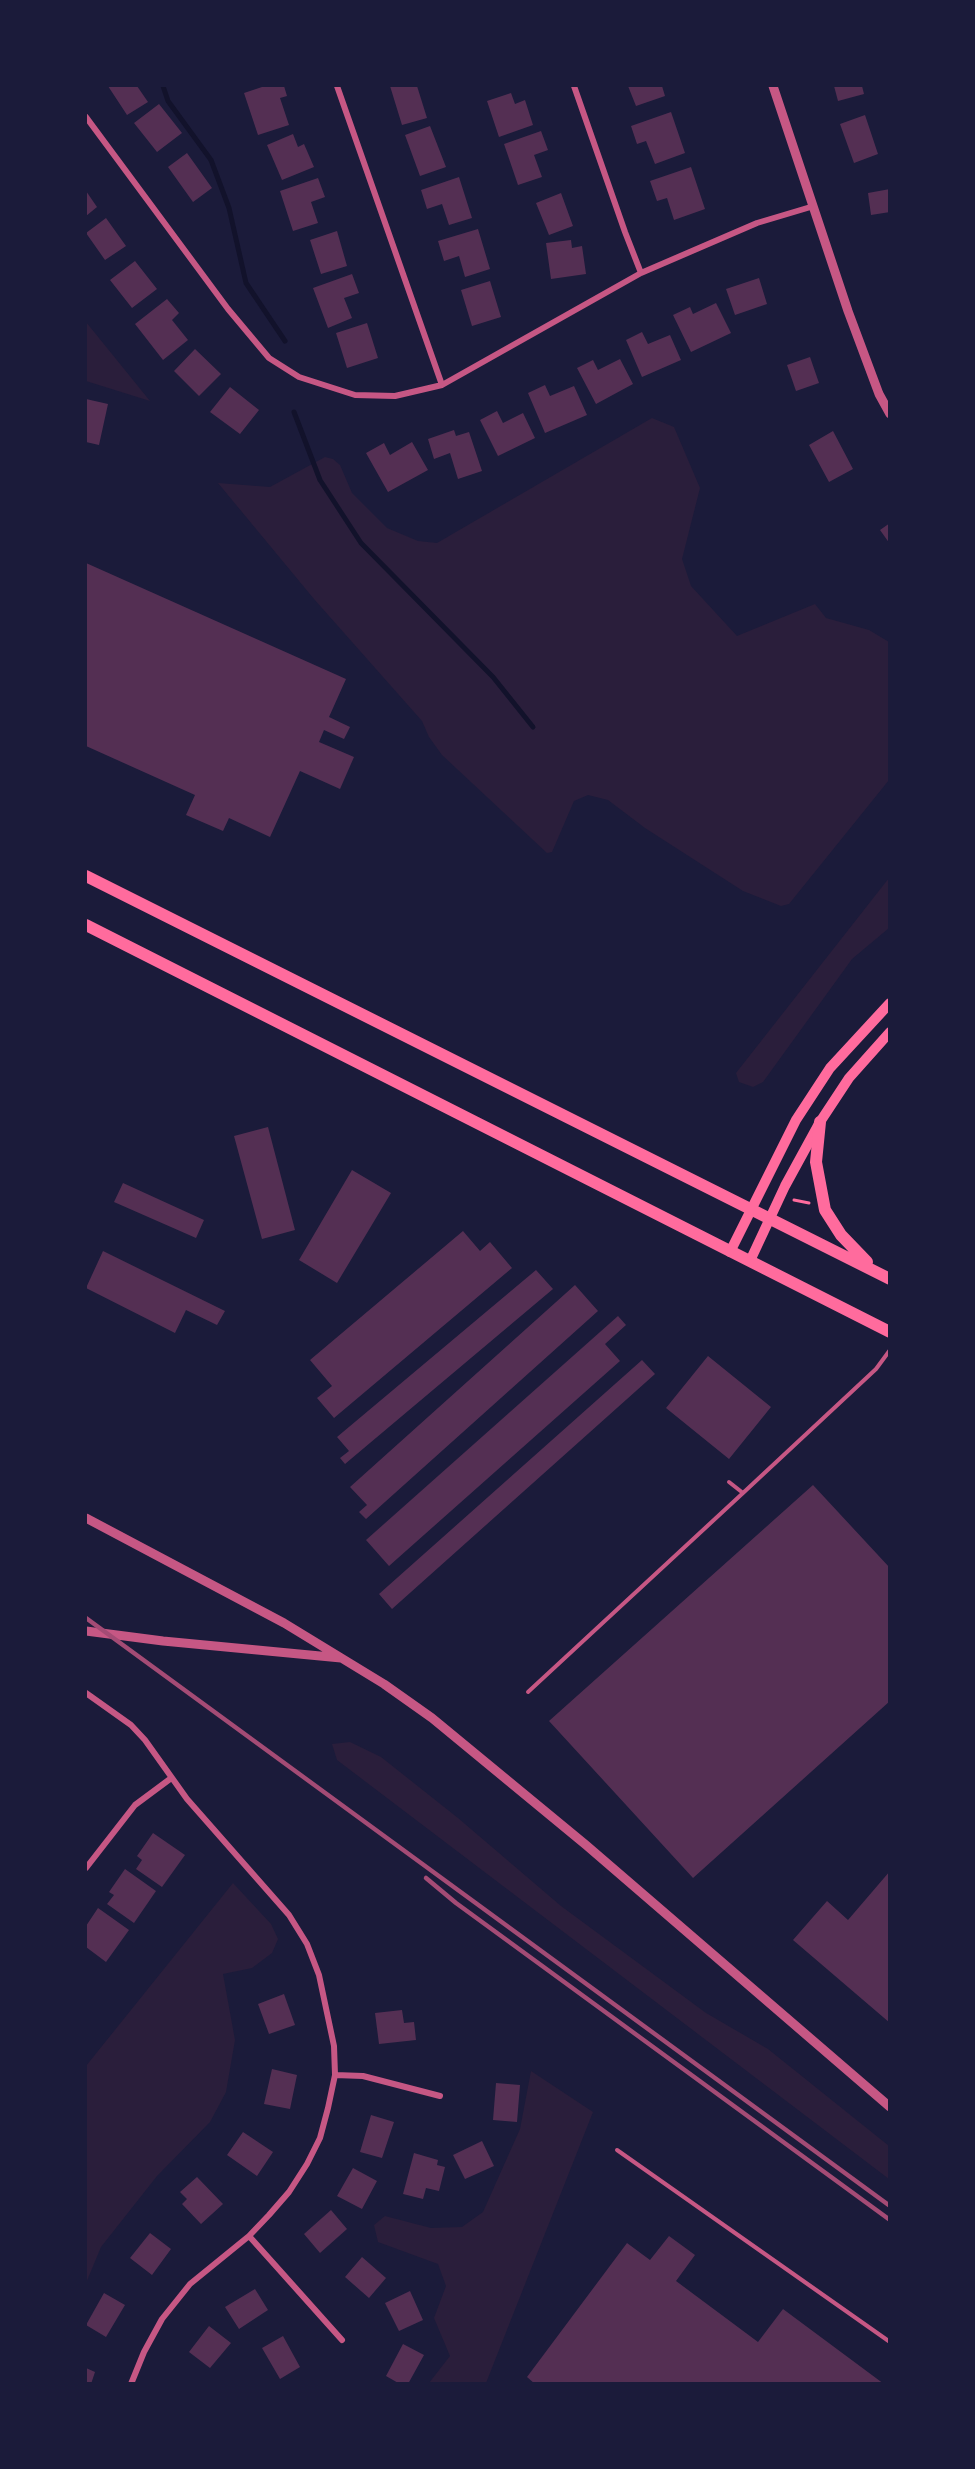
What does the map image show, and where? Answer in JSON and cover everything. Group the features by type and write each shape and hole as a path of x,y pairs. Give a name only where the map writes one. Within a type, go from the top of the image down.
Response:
{"highway":[{"path":"86,876 884,1276"},
{"path":"86,925 890,1332"},
{"path":"820,1122 816,1162 820,1192 828,1216 841,1235 884,1276"}],"main road":[{"path":"730,1252 796,1120 830,1068 890,1003"},
{"path":"750,1261 820,1122 849,1078 890,1032"}],"street":[{"path":"337,86 442,385"},
{"path":"574,86 641,273"},
{"path":"773,86 852,322 879,394 890,414"},
{"path":"86,117 228,309 269,358 299,378 355,395 395,396 442,385 641,273 757,223 814,206"},
{"path":"86,1518 284,1623 344,1658 432,1718 485,1760 890,2107"},
{"path":"86,1631 163,1641 344,1658"},
{"path":"86,1693 131,1725 158,1759 170,1779 289,1915 307,1944 319,1975 334,2046 335,2075 320,2138 307,2164 289,2192 249,2236 190,2284 162,2319 144,2352 131,2384"},
{"path":"86,1868 135,1805 170,1779"},
{"path":"335,2075 363,2076 440,2096"},
{"path":"249,2236 342,2340"}],"lane":[{"path":"528,1692 876,1369 890,1350"},
{"path":"729,1482 743,1493"},
{"path":"617,2150 890,2342"}],"path":[{"path":"792,1200 809,1203"}],"shaded area":[{"path":"86,322 150,401 86,381"},
{"path":"652,418 674,427 700,488 682,559 691,586 737,636 815,604 826,618 869,630 889,642 889,780 789,904 781,906 743,891 645,828 608,800 588,795 574,801 552,852 547,853 442,755 429,737 422,721 314,599 218,483 270,487 325,457 333,459 340,465 352,493 387,528 418,541 437,543"},
{"path":"889,878 889,928 852,959 763,1082 753,1087 739,1082 736,1073"},
{"path":"350,1742 381,1757 458,1818 561,1906 706,2013 768,2049 889,2146 889,2179 337,1760 332,1744"},
{"path":"233,1883 271,1924 278,1939 272,1953 252,1968 223,1974 235,2040 226,2092 210,2122 157,2176 101,2247 86,2283 86,2066"},
{"path":"531,2071 593,2112 486,2383 429,2383 450,2356 434,2318 446,2286 438,2264 378,2242 374,2225 385,2216 431,2228 462,2227 483,2212 520,2129"}],"building":[{"path":"108,86 137,86 148,102 127,115"},
{"path":"265,86 284,86 287,96 280,98 289,125 258,135 244,93"},
{"path":"390,86 417,86 427,118 402,125"},
{"path":"628,86 662,86 665,96 636,106"},
{"path":"834,86 862,86 864,94 838,101"},
{"path":"511,93 515,104 525,100 533,125 499,137 487,101"},
{"path":"159,104 182,133 157,152 134,123"},
{"path":"671,112 685,153 655,164 646,141 637,144 631,126"},
{"path":"865,115 878,154 854,163 840,124"},
{"path":"430,126 446,167 420,176 405,135"},
{"path":"541,131 548,150 534,155 542,177 518,185 504,144"},
{"path":"293,134 298,147 304,144 314,167 282,180 267,145"},
{"path":"187,153 212,188 193,202 168,167"},
{"path":"691,167 705,209 674,220 667,198 657,201 650,181"},
{"path":"459,177 472,218 449,225 442,204 427,209 421,190"},
{"path":"318,178 325,197 311,202 318,223 293,231 280,191"},
{"path":"890,189 890,212 871,215 868,193"},
{"path":"86,191 97,207 86,216"},
{"path":"561,193 573,226 549,235 536,203"},
{"path":"106,218 126,246 105,260 86,233"},
{"path":"478,229 490,269 465,277 459,256 444,261 438,241"},
{"path":"337,231 347,266 321,274 310,240"},
{"path":"571,240 572,248 582,246 586,274 551,279 546,243"},
{"path":"135,261 157,289 132,308 110,280"},
{"path":"352,274 359,293 344,298 352,318 328,328 313,288"},
{"path":"759,278 767,304 735,315 726,289"},
{"path":"490,281 501,317 472,326 461,290"},
{"path":"167,299 179,313 172,320 188,340 163,360 135,324"},
{"path":"716,303 731,333 691,352 673,315 690,307 693,314"},
{"path":"367,323 378,358 347,368 336,333"},
{"path":"642,332 648,344 670,335 681,360 642,377 626,340"},
{"path":"195,349 221,374 199,396 174,371"},
{"path":"810,357 819,383 796,391 787,365"},
{"path":"620,359 633,384 596,404 577,368 593,360 598,370"},
{"path":"545,385 550,396 574,386 587,415 545,433 528,393"},
{"path":"230,387 259,410 240,434 210,412"},
{"path":"86,399 108,404 99,445 86,442"},
{"path":"497,411 503,423 523,413 535,438 498,456 480,420"},
{"path":"454,430 456,436 469,432 482,471 458,479 450,453 434,459 428,439"},
{"path":"833,431 853,469 829,482 809,445"},
{"path":"412,442 428,470 388,492 366,453 384,443 390,455"},
{"path":"890,523 890,544 880,530"},
{"path":"86,563 346,679 329,717 350,727 344,739 324,730 319,742 354,757 340,789 300,771 270,837 229,818 223,831 186,815 195,795 86,746"},
{"path":"268,1127 295,1230 262,1239 234,1136"},
{"path":"352,1170 391,1193 337,1283 299,1260"},
{"path":"123,1183 204,1220 196,1238 114,1202"},
{"path":"463,1231 480,1251 490,1242 512,1268 334,1418 317,1398 332,1386 310,1360"},
{"path":"103,1251 225,1311 217,1325 186,1310 175,1333 86,1288"},
{"path":"536,1270 553,1289 345,1464 340,1458 349,1451 337,1437"},
{"path":"575,1285 598,1311 366,1519 359,1512 367,1505 350,1487"},
{"path":"618,1316 626,1325 605,1344 620,1361 389,1566 366,1540"},
{"path":"708,1356 771,1407 729,1459 666,1408"},
{"path":"642,1360 655,1374 392,1609 379,1594"},
{"path":"813,1485 890,1568 890,1701 693,1878 549,1721"},
{"path":"153,1833 185,1855 162,1887 136,1869 142,1860 137,1856"},
{"path":"125,1869 156,1891 134,1923 107,1904 114,1895 109,1892"},
{"path":"890,1871 890,2023 793,1940 827,1901 848,1920"},
{"path":"98,1908 129,1930 106,1962 86,1947 86,1926"},
{"path":"284,1994 295,2025 269,2034 258,2004"},
{"path":"402,2010 404,2023 414,2022 416,2040 379,2044 375,2013"},
{"path":"272,2069 297,2075 290,2109 264,2104"},
{"path":"496,2083 520,2085 517,2122 493,2120"},
{"path":"371,2115 394,2122 382,2158 360,2152"},
{"path":"243,2132 273,2152 257,2176 227,2155"},
{"path":"482,2141 494,2166 465,2179 453,2155"},
{"path":"414,2153 438,2160 437,2165 445,2167 439,2191 426,2188 423,2199 403,2194"},
{"path":"353,2168 377,2181 362,2209 337,2196"},
{"path":"197,2177 223,2204 201,2224 182,2204 187,2199 180,2192"},
{"path":"331,2210 347,2229 320,2253 304,2234"},
{"path":"150,2233 171,2249 152,2275 130,2258"},
{"path":"669,2236 695,2255 676,2281 758,2342 783,2309 884,2384 535,2384 527,2377 627,2243 650,2260"},
{"path":"362,2257 386,2278 369,2298 345,2277"},
{"path":"255,2289 268,2310 239,2329 225,2307"},
{"path":"410,2291 423,2320 399,2331 385,2303"},
{"path":"104,2293 125,2305 106,2337 86,2325"},
{"path":"209,2326 231,2343 210,2368 189,2352"},
{"path":"283,2336 300,2367 280,2379 262,2348"},
{"path":"403,2344 424,2355 408,2384 400,2384 386,2376"},
{"path":"86,2368 95,2372 91,2384 86,2384"}],"waterway":[{"path":"163,86 168,101 211,160 229,208 246,283 285,341"},
{"path":"294,412 320,480 361,543 493,677 533,727"}],"railway":[{"path":"86,1618 890,2206"},
{"path":"426,1878 456,1903 890,2220"}]}
